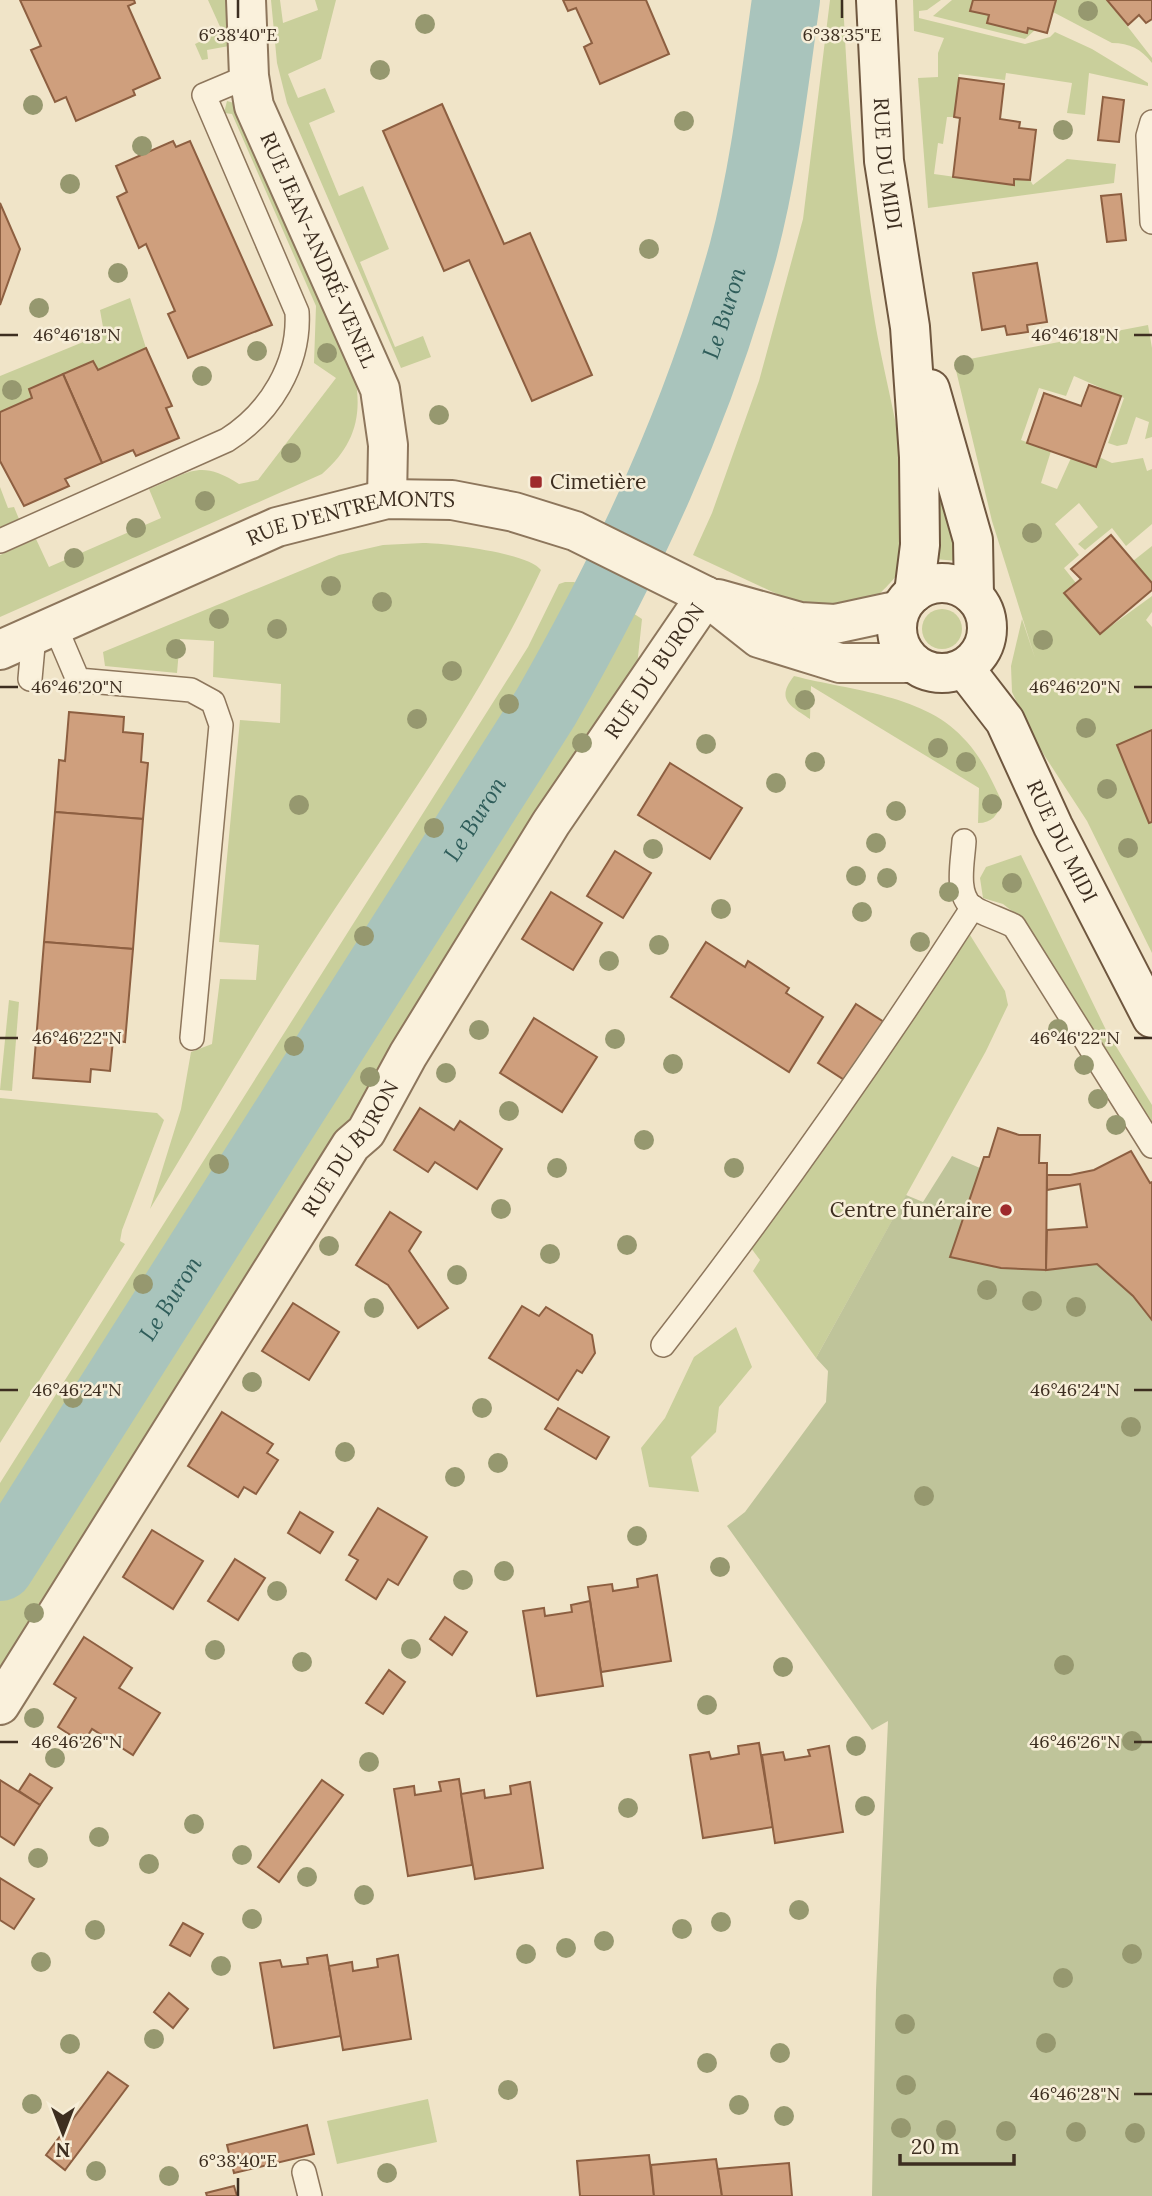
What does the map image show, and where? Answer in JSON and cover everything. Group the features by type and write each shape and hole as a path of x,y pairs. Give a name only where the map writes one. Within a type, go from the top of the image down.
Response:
{"street":[{"name":"RUE JEAN-ANDRÉ-VENEL","path":"246,0 249,76 254,106 380,389 388,445 387,499"},
{"name":"RUE DU MIDI","path":"876,0 884,161 910,327 919,457 920,545 907,602"},
{"name":"RUE DU MIDI","path":"910,327 956,474 973,540 974,596"},
{"name":"RUE D'ENTREMONTS","path":"30,637 277,527 387,499 452,500 490,506 584,536 706,596 800,622 835,624 907,602"},
{"path":"944,583 955,584 974,596 983,607 988,634 984,648 964,668 938,674 913,663 898,639 907,602 923,587 944,583"},
{"name":"RUE D'ENTREMONTS","path":"706,596 760,638 788,648 840,663 913,663"},
{"name":"RUE DU BURON","path":"0,1704 351,1145 366,1132 408,1055 551,822 706,596"},
{"name":"RUE DU MIDI","path":"964,668 1005,721 1053,826 1152,1018"}],"lane":[{"path":"0,541 226,440 246,428 281,383 294,356 299,335 298,312 204,95 249,76"},
{"path":"1152,122 1148,136 1152,222"},
{"path":"30,637 30,679"},
{"path":"30,637 78,680 191,690 213,702 221,725 192,1038"},
{"path":"964,841 962,891 973,907 1014,926 1152,1146"},
{"path":"663,1345 742,1244 904,1014 973,907"},
{"path":"304,2172 310,2196"}],"green space":[{"path":"208,0 227,0 229,46 207,50 208,59 202,60 195,44 222,31"},
{"path":"271,0 280,0 283,23 318,10 315,0 336,0 321,59 288,74 298,98 325,88 335,112 309,123 339,196 363,186 389,249 360,262 395,347 423,336 431,357 401,368 287,103 277,63"},
{"path":"830,0 843,0 858,202 875,322 903,466 908,524 906,559 900,571 877,596 825,607 790,600 693,555 712,513 759,381 803,219"},
{"path":"913,0 941,0 927,10 919,11 919,18 1025,44 1050,37 1055,32 1092,49 1148,83 1148,86 1089,73 1085,115 1067,113 1072,83 1006,73 1005,80 959,74 954,117 947,117 943,144 938,143 934,174 1013,185 1014,179 1030,180 1033,185 1067,159 1116,164 1114,183 928,208 918,78 938,77 938,53 944,38 914,31"},
{"path":"952,0 973,0 970,11 989,15 987,23 1026,33 1028,28 1035,30 1025,39 933,16"},
{"path":"1056,0 1107,0 1152,58 1152,63 1135,48 1112,43 1053,12"},
{"path":"227,101 234,103 355,377 358,406 353,431 341,453 322,474 0,617 0,555 36,539 49,567 161,518 149,489 194,471 214,472 239,484 258,480 336,378 314,363 316,306 232,114 224,113"},
{"path":"130,298 146,348 98,370 93,361 29,389 32,398 0,412 0,376 93,338 103,327 100,310"},
{"path":"1148,325 1152,348 1152,437 1145,439 1149,422 1136,417 1127,444 1117,446 1108,443 1124,398 1074,376 1066,396 1039,388 1021,440 1051,451 1041,483 1057,489 1071,458 1099,457 1112,463 1143,458 1147,471 1152,469 1152,524 1126,546 1112,528 1085,550 1078,544 1098,527 1079,503 1055,524 1079,555 1064,568 1076,583 1065,593 1100,634 1152,596 1152,612 1146,620 1152,627 1152,730 1117,745 1149,823 1152,822 1152,953 1087,821 1035,741 1012,692 1011,666 1022,619 1035,658 992,521 954,362"},
{"path":"932,466 959,541 957,561 935,559"},
{"path":"0,487 8,508 14,507 19,519 0,527"},
{"path":"423,543 504,554 533,564 541,570 516,621 459,720 282,990 150,1209 181,1109 191,1052 212,1044 220,979 256,980 259,945 219,942 240,720 280,723 281,684 213,677 214,641 180,639 177,673 105,666 103,652 339,555 383,545"},
{"path":"1152,546 1152,583 1133,561"},
{"path":"574,582 592,591 575,623 0,1538 0,1483 528,647 559,584"},
{"path":"619,604 642,619 637,666 0,1676 0,1593 585,666"},
{"path":"942,609 950,610 956,615 961,621 961,637 956,643 950,648 942,649 934,648 928,643 923,637 922,629 923,621 928,615 934,610"},
{"path":"794,676 910,704 950,726 973,749 991,779 1002,802 996,814 987,822 978,823 979,788 811,686 810,719 792,706 786,697 788,684"},
{"path":"1021,855 1106,1030 1152,1105 1152,1130 1017,915 1003,904 983,898 980,878 986,867"},
{"path":"970,935 1005,991 1008,1005 986,1051 816,1358 753,1271 760,1260 751,1248"},
{"path":"9,1000 19,1002 12,1091 0,1090"},
{"path":"0,1098 157,1113 164,1120 122,1230 120,1241 125,1244 0,1443"},
{"path":"952,1156 980,1168 950,1257 1022,1270 1097,1264 1133,1296 1152,1320 1152,2196 872,2196 876,1990 888,1721 872,1730 727,1526 745,1512 826,1402 828,1371 816,1358 906,1195 923,1202"},
{"path":"736,1327 752,1367 719,1407 716,1432 691,1457 699,1492 649,1487 641,1448 665,1418 694,1357"},
{"path":"428,2099 437,2142 337,2164 327,2121"}],"building":[{"path":"20,0 134,0 135,3 128,6 160,78 133,90 135,95 76,121 66,97 55,102 31,50 41,46"},
{"path":"563,0 646,0 669,54 600,84 584,47 592,43 576,8 568,11"},
{"path":"973,0 1056,0 1047,33 1028,28 1027,33 987,23 989,15 970,11"},
{"path":"1107,0 1152,0 1152,19 1146,23 1139,15 1128,25"},
{"path":"959,78 1004,84 1000,119 1020,122 1019,128 1036,130 1030,180 1014,179 1014,185 953,177 960,118 954,117"},
{"path":"1103,97 1124,100 1119,142 1098,140"},
{"path":"442,104 504,244 530,233 592,375 532,401 469,260 444,271 383,131"},
{"path":"173,141 176,147 190,141 272,325 188,358 168,314 175,311 146,244 139,248 117,197 127,192 116,166"},
{"path":"1121,194 1126,240 1107,242 1101,196"},
{"path":"0,203 20,249 0,305"},
{"path":"1037,263 1047,322 1027,325 1028,332 1007,335 1005,326 982,330 973,273"},
{"path":"146,348 172,406 166,408 179,438 136,456 133,450 102,463 63,374 93,361 98,370"},
{"path":"63,374 102,463 65,479 69,486 24,506 0,461 0,412 32,398 29,389"},
{"path":"1089,385 1121,396 1096,467 1027,443 1044,393 1081,406"},
{"path":"1111,535 1152,583 1152,590 1100,634 1064,593 1081,579 1071,569"},
{"path":"69,712 124,717 123,732 143,734 141,762 148,763 143,819 55,812 59,760 65,761"},
{"path":"1152,730 1152,822 1149,823 1117,745"},
{"path":"670,763 742,808 710,859 638,815"},
{"path":"55,812 143,819 133,949 44,942"},
{"path":"615,851 651,873 623,918 587,896"},
{"path":"551,892 602,923 573,970 522,939"},
{"path":"44,942 133,949 125,1042 113,1040 110,1071 91,1069 90,1082 33,1078"},
{"path":"706,942 745,967 748,961 789,988 786,993 823,1017 789,1072 671,997"},
{"path":"856,1004 884,1022 846,1081 818,1063"},
{"path":"534,1018 597,1057 562,1112 500,1073"},
{"path":"420,1108 454,1130 460,1121 502,1149 477,1189 435,1162 428,1172 394,1150"},
{"name":"Centre funéraire","path":"998,1128 1019,1135 1040,1135 1039,1163 1047,1163 1046,1270 1001,1268 950,1257 984,1157 989,1157"},
{"path":"1131,1151 1150,1183 1152,1182 1152,1320 1133,1296 1097,1264 1046,1270 1047,1230 1087,1227 1080,1184 1047,1190 1047,1175 1070,1175 1094,1170"},
{"path":"390,1212 421,1232 409,1251 448,1308 418,1328 388,1285 356,1265"},
{"path":"293,1303 339,1332 309,1380 262,1351"},
{"path":"522,1306 539,1316 546,1307 592,1335 595,1353 582,1373 577,1370 558,1400 489,1358"},
{"path":"558,1408 609,1437 596,1459 545,1429"},
{"path":"222,1412 273,1444 267,1453 278,1460 256,1494 244,1487 238,1497 188,1466"},
{"path":"378,1508 427,1537 398,1585 388,1579 376,1599 346,1580 358,1560 349,1555"},
{"path":"300,1512 333,1532 320,1553 288,1533"},
{"path":"152,1530 203,1561 173,1609 123,1577"},
{"path":"235,1559 265,1578 238,1620 208,1601"},
{"path":"657,1575 671,1661 601,1672 588,1587 612,1584 613,1591 638,1587 637,1579"},
{"path":"590,1601 603,1686 537,1696 523,1611 544,1608 545,1616 572,1612 571,1605"},
{"path":"445,1617 467,1632 452,1655 430,1639"},
{"path":"84,1637 132,1668 119,1688 160,1713 133,1755 92,1729 83,1743 58,1727 76,1698 54,1684"},
{"path":"389,1670 405,1682 383,1714 366,1703"},
{"path":"759,1743 773,1827 703,1838 690,1755 709,1752 711,1759 739,1754 738,1746"},
{"path":"829,1746 843,1832 775,1843 762,1755 783,1752 785,1760 810,1756 808,1750"},
{"path":"30,1774 52,1788 40,1805 19,1791"},
{"path":"459,1779 472,1865 408,1876 394,1789 414,1786 415,1795 441,1791 439,1782"},
{"path":"0,1780 40,1805 14,1845 0,1836"},
{"path":"322,1780 343,1795 279,1882 258,1867"},
{"path":"530,1782 543,1868 475,1879 461,1794 484,1790 485,1798 511,1794 510,1786"},
{"path":"0,1878 34,1899 14,1929 0,1920"},
{"path":"183,1923 203,1934 190,1956 170,1945"},
{"path":"327,1955 341,2036 274,2048 260,1963 280,1960 282,1967 308,1964 307,1958"},
{"path":"398,1955 411,2039 343,2050 329,1966 352,1962 353,1971 378,1967 377,1959"},
{"path":"169,1993 188,2009 173,2028 154,2012"},
{"path":"108,2072 128,2086 65,2170 46,2155"},
{"path":"307,2125 314,2154 234,2173 227,2145"},
{"path":"649,2155 654,2196 580,2196 577,2161"},
{"path":"716,2159 722,2196 654,2196 651,2165"},
{"path":"789,2163 792,2196 722,2196 718,2169"},
{"path":"234,2186 237,2196 207,2196 206,2193"}],"waterway":[{"name":"Le Buron","path":"0,1567 546,707 606,597 683,428 725,311 743,251 757,189 786,0"}],"place":[{"name":"Cimetière","path":"536,482"},
{"name":"Centre funéraire","path":"1006,1210"}]}
